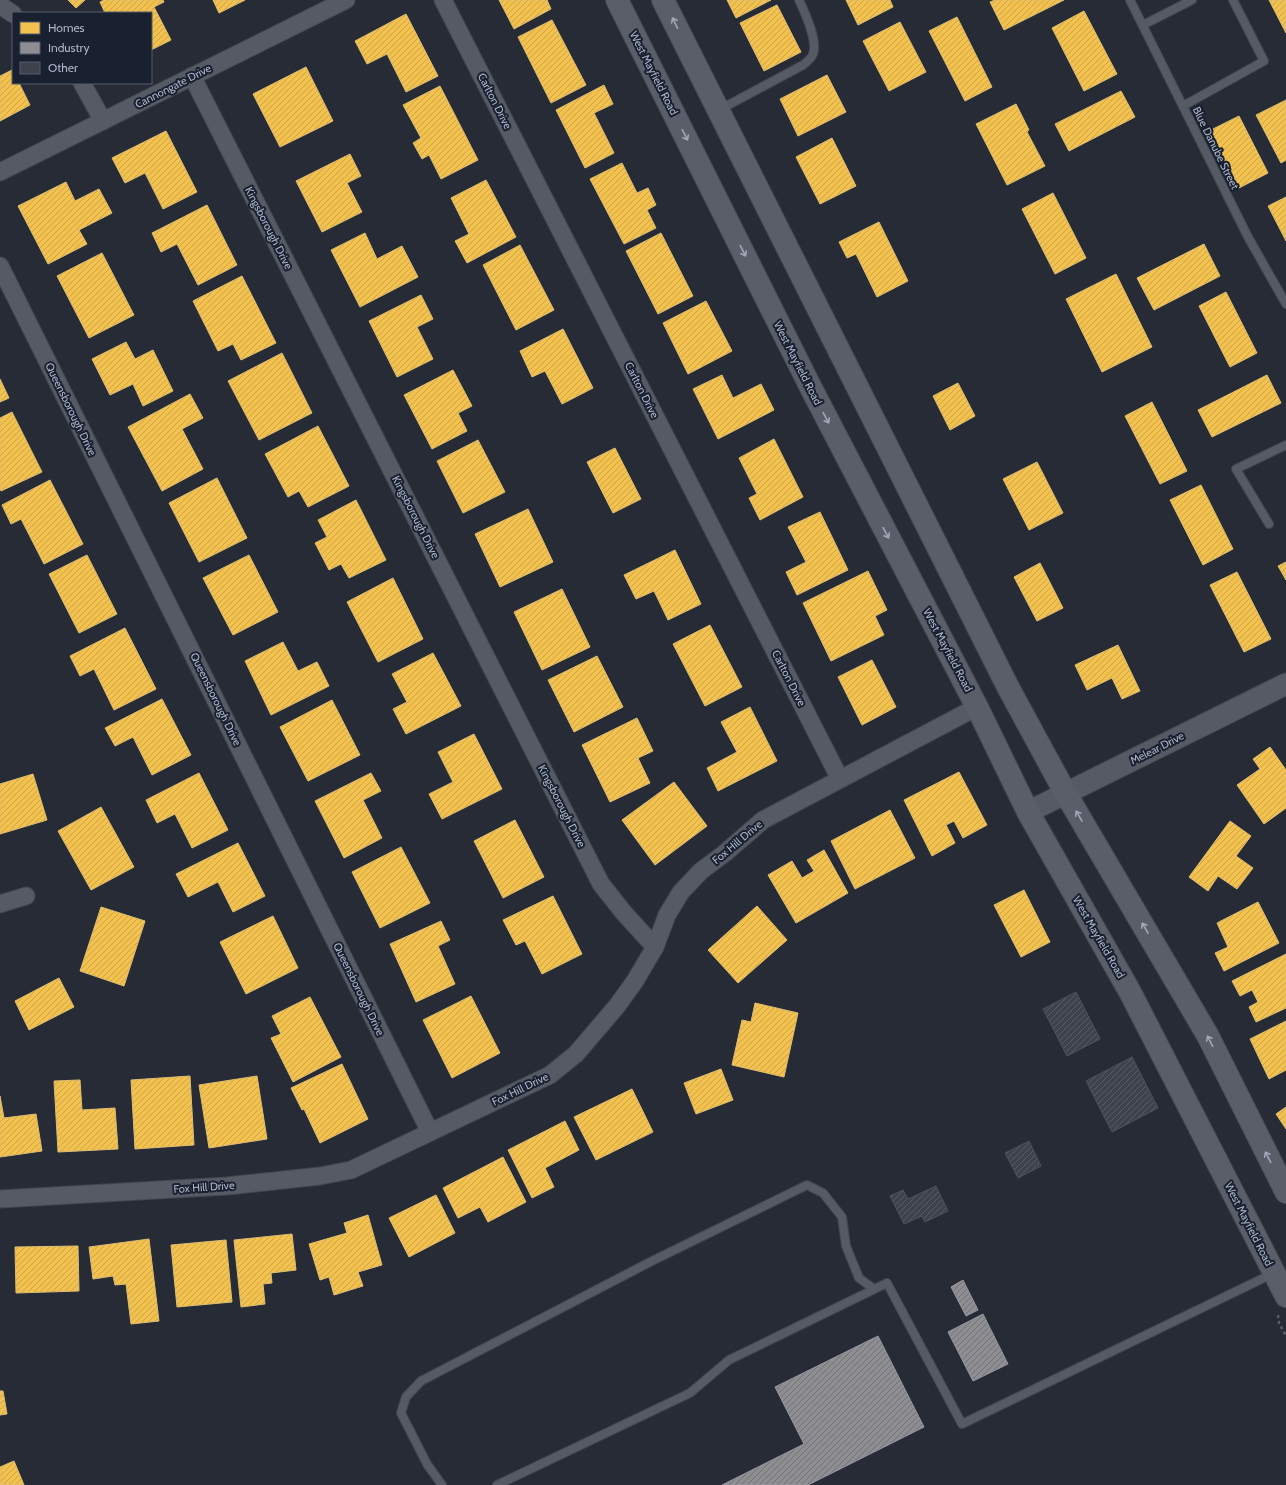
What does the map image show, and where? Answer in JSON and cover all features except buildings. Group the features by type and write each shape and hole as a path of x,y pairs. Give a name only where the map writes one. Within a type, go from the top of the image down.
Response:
{"main road":[{"name":"West Mayfield Road","path":"617,0 810,386 977,707 1028,812 1130,992 1275,1273 1282,1304"},
{"path":"663,0 1009,689 1066,794 1208,1036 1286,1192"}],"street":[{"name":"Cannongate Drive","path":"0,172 346,0"},
{"name":"Carlton Drive","path":"443,0 840,779"},
{"path":"0,5 12,13"},
{"name":"Kingsborough Drive","path":"192,76 601,884 655,947"},
{"path":"83,84 103,121"},
{"name":"Queensborough Drive","path":"0,266 430,1132"},
{"name":"Melear Drive","path":"1028,812 1286,684"},
{"name":"Fox Hill Drive","path":"0,1199 227,1186 320,1176 351,1170 550,1075 576,1054 618,1006 655,947 667,915 674,903 681,892 701,871 725,853 763,820 977,707"},
{"path":"0,904 26,896"}],"lane":[{"path":"718,110 809,61 813,55 813,38 806,14 799,0"},
{"name":"Blue Danube Street","path":"1130,0 1248,237 1286,304"},
{"path":"1143,25 1192,0"},
{"path":"1183,106 1264,61 1233,0"},
{"path":"1268,524 1236,469 1286,445"},
{"path":"442,1485 426,1464 401,1413 406,1397 421,1381 650,1262 800,1188 807,1185 823,1194 842,1216 846,1246 859,1278 874,1290"},
{"path":"496,1485 690,1393 729,1360 887,1283 962,1424 1275,1273"}],"path":[{"path":"1282,1304 1279,1323 1286,1336"}]}
